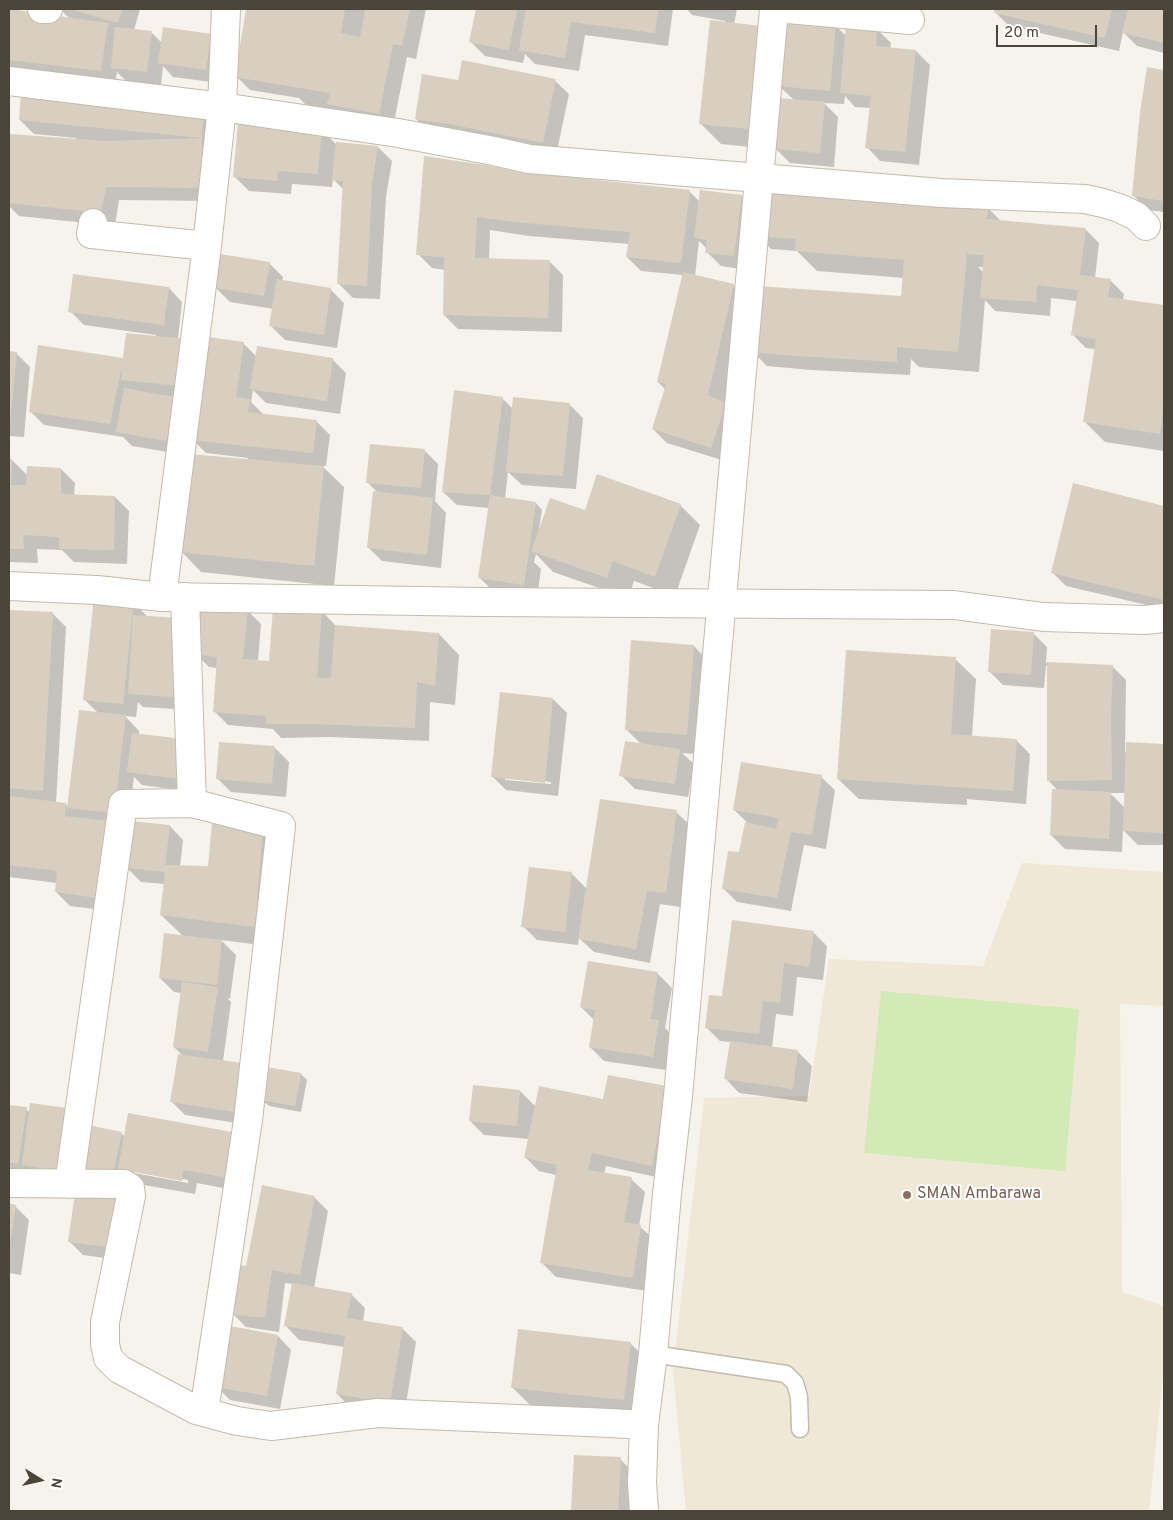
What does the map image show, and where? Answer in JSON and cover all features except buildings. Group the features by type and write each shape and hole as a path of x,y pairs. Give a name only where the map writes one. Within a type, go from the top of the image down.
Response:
{"street":[{"path":"42,9 48,9"},
{"path":"192,803 174,597 222,107 226,9"},
{"path":"644,1511 642,1483 644,1425 653,1354 678,1096 774,9"},
{"path":"788,9 910,20"},
{"path":"9,81 222,107 398,132 529,159 940,193 1085,199 1103,202 1119,208 1136,216 1146,226"},
{"path":"93,223 91,234 207,246"},
{"path":"9,586 97,590 174,597 493,602 954,605 1043,617 1145,620 1164,618"},
{"path":"69,1184 123,804 192,803 280,826 248,1120 204,1412"},
{"path":"9,1183 124,1184 130,1188 132,1196 105,1322 105,1344 108,1358 119,1369 196,1410 237,1421 270,1426 378,1413 644,1425"}],"lane":[{"path":"653,1354 786,1374 795,1383 799,1397 800,1430"}],"shaded area":[{"name":"SMAN Ambarawa","path":"1022,863 1164,872 1164,1006 1120,1004 1122,1292 1164,1306 1164,1366 1149,1511 686,1511 673,1371 704,1098 809,1096 829,959 983,966"}],"green space":[{"path":"881,991 1079,1009 1065,1171 864,1153"}],"place":[{"name":"SMAN Ambarawa","path":"907,1195"}]}
